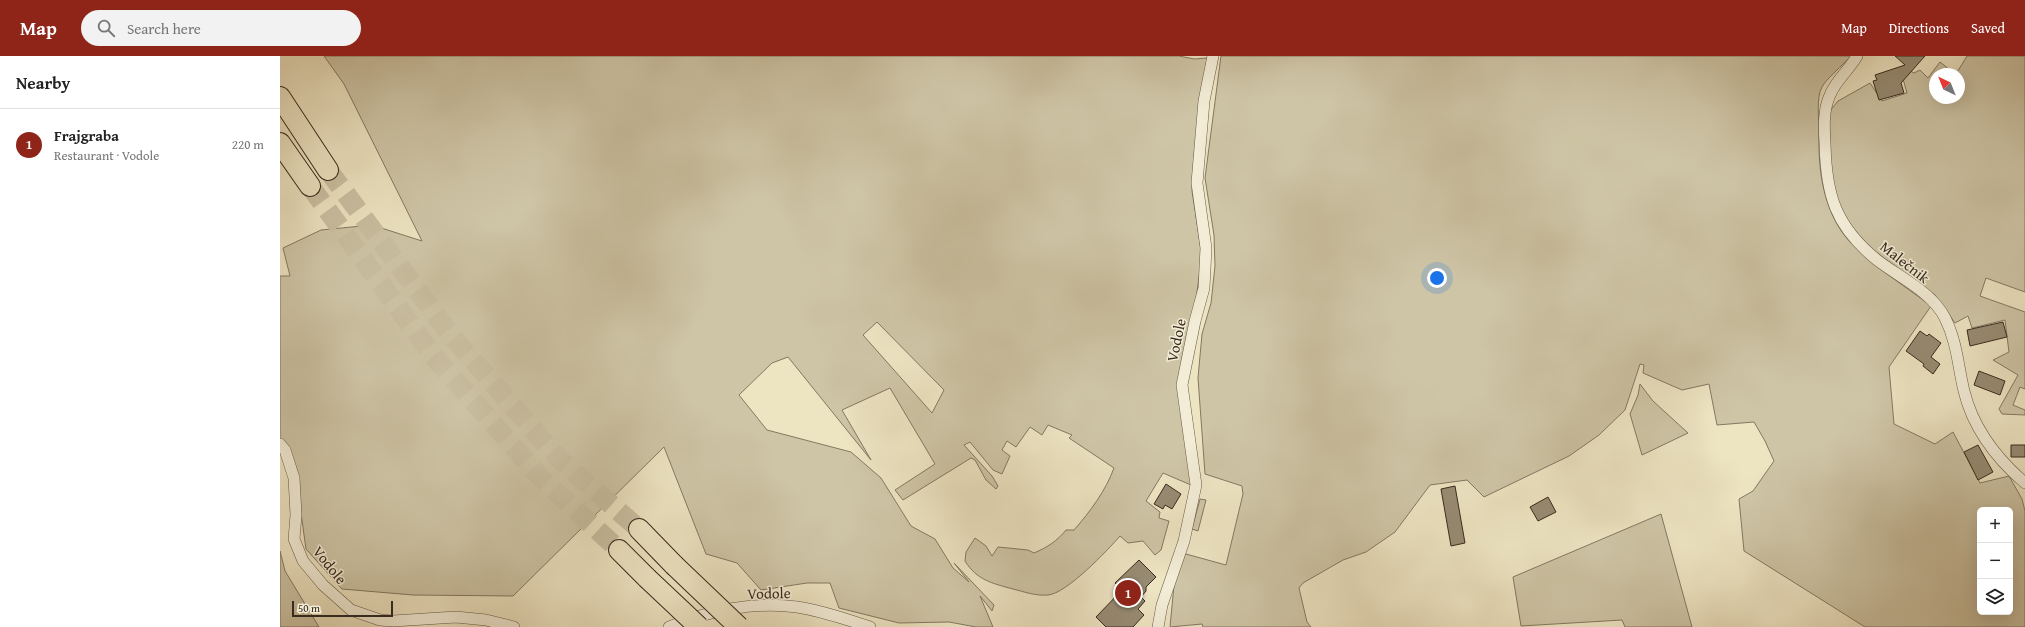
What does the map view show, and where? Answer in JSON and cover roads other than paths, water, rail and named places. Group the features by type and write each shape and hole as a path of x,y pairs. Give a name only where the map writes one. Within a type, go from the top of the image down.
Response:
{"highway":[{"path":"280,97 328,170"},
{"path":"280,143 310,186"},
{"path":"639,529 674,565 739,627"},
{"path":"619,550 699,627"}],"street":[{"name":"Vodole","path":"1158,627 1162,605 1184,541 1196,484 1182,385 1195,321 1204,288 1206,248 1197,183 1204,101 1213,56"},
{"name":"Malečnik","path":"1857,56 1834,86 1827,106 1824,124 1826,175 1832,202 1844,226 1861,246 1875,259 1913,286 1939,309 1955,342 1964,391 1976,424 2000,460 2025,483"},
{"name":"Vodole","path":"280,444 285,450 294,478 296,515 294,539 303,561 323,585 351,610 380,620 394,621 456,617 486,620 514,627"},
{"name":"Vodole","path":"668,627 706,614 767,605 796,607 824,613 870,627"}],"tunnel":[{"path":"328,170 450,334 557,457 639,529"},
{"path":"310,186 431,353 541,478 619,550"}],"place":[{"name":"Frajgraba","path":"1128,593"}]}
